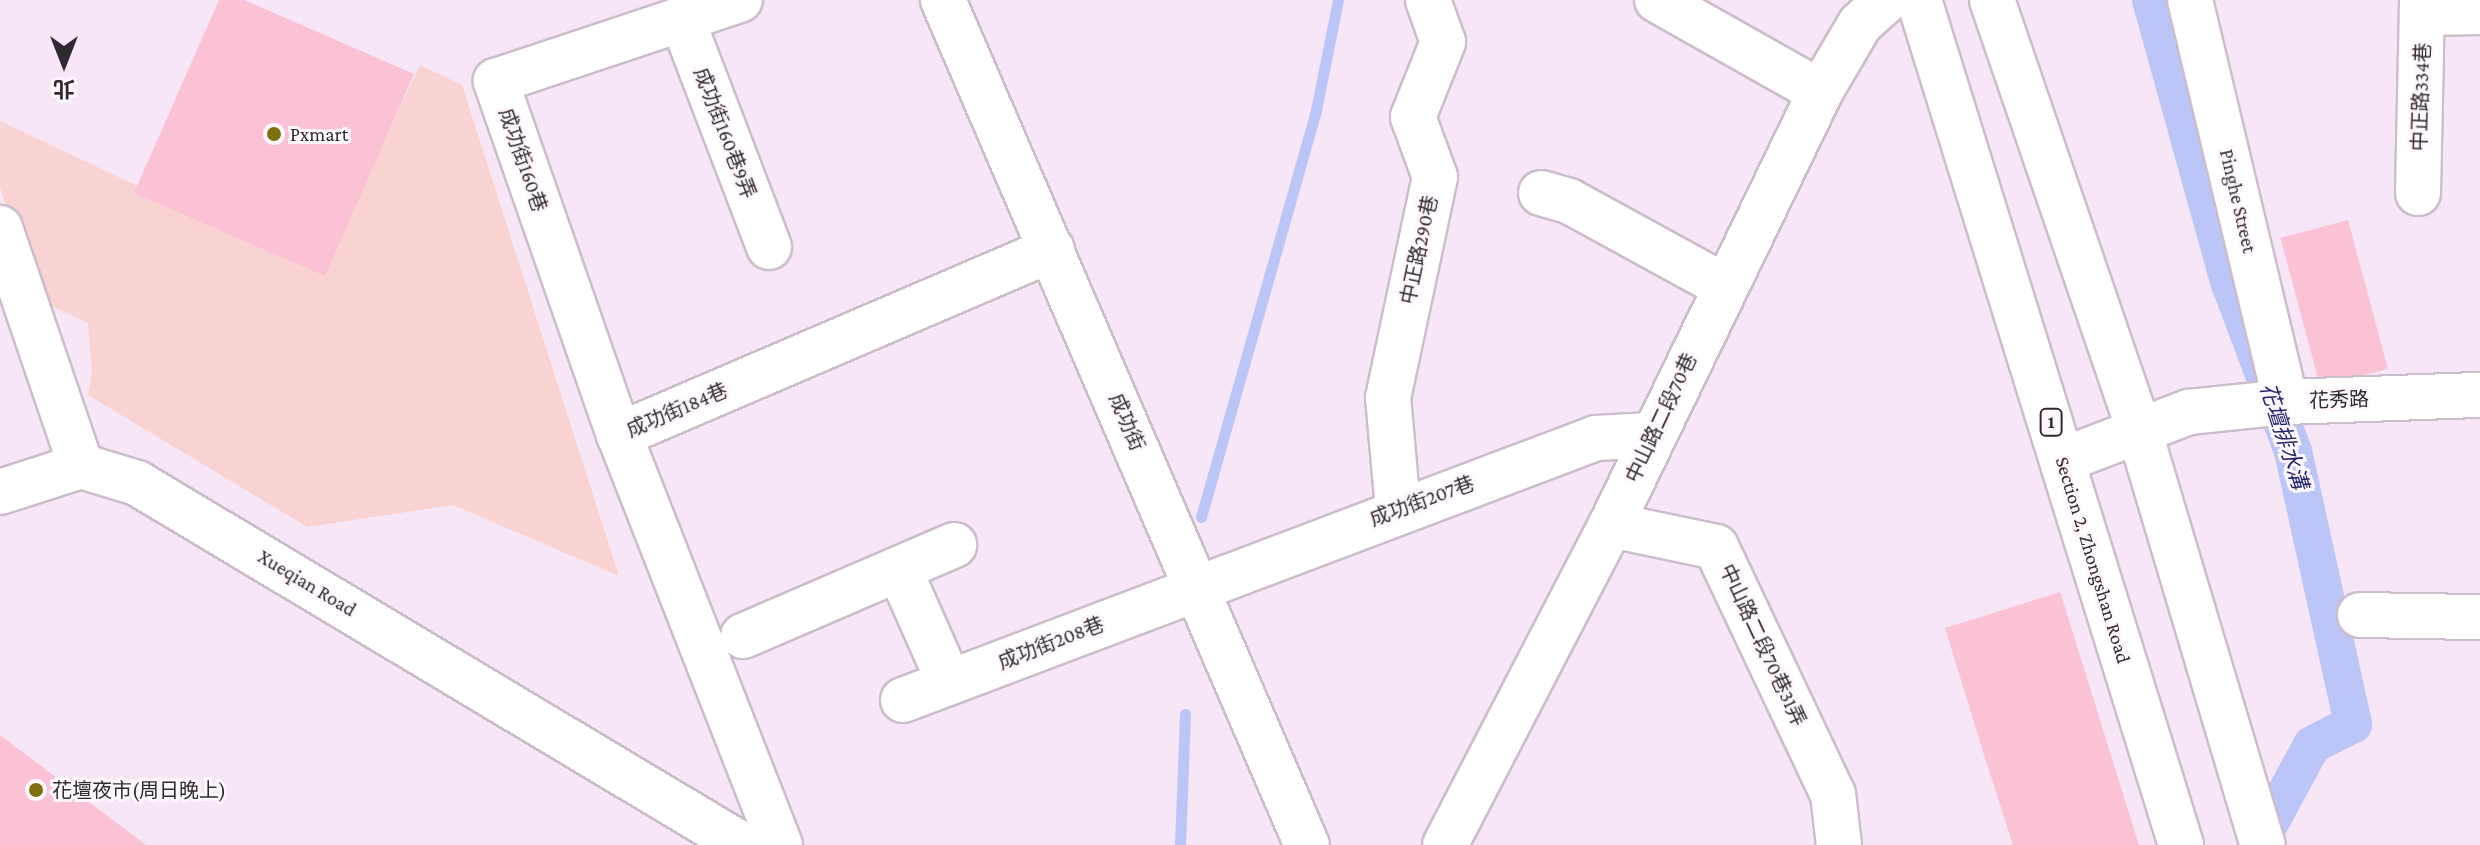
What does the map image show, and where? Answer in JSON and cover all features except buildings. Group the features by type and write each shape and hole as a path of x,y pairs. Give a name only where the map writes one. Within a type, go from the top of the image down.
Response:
{"street":[{"name":"成功街160巷","path":"619,435 496,81 740,0"},
{"name":"成功街","path":"943,0 1307,845"},
{"name":"中正路290巷","path":"1398,509 1388,398 1435,177 1413,117 1443,42 1428,0"},
{"path":"1657,0 1820,92"},
{"name":"中山路二段70巷","path":"1445,845 1611,525 1651,435 1820,92 1860,24 1887,0"},
{"name":"Section 2, Zhongshan Road","path":"1919,0 2181,845"},
{"path":"1992,0 2139,430 2263,845"},
{"name":"Pinghe Street","path":"2190,0 2286,402"},
{"path":"2422,6 2480,12"},
{"name":"中正路334巷","path":"2418,193 2422,6"},
{"name":"成功街160巷9弄","path":"682,19 769,247"},
{"path":"1541,193 1569,201 1724,286"},
{"path":"0,228 81,466 0,492"},
{"name":"成功街184巷","path":"780,845 619,435 1052,249"},
{"name":"花秀路","path":"2063,460 2189,412 2286,402 2480,395"},
{"name":"成功街207巷","path":"1198,586 1398,509 1596,438 1651,435"},
{"name":"Xueqian Road","path":"81,466 137,483 742,845"},
{"name":"中山路二段70巷31弄","path":"1611,525 1716,547 1833,794 1839,845"},
{"path":"743,636 954,545"},
{"path":"899,569 949,682"},
{"name":"成功街208巷","path":"903,700 1198,586"},
{"path":"2360,615 2480,617"}],"shaded area":[{"path":"420,65 462,85 619,576 453,505 307,527 88,395 92,371 88,323 35,298 0,188 0,121 322,273"}],"waterway":[{"path":"1201,517 1316,110 1338,0"},
{"name":"花壇排水溝","path":"2151,0 2229,281 2293,451 2353,724 2312,745 2258,845"},
{"path":"1180,845 1185,714"}],"place":[{"name":"Pxmart","path":"274,134"},
{"name":"花壇夜市(周日晚上)","path":"36,790"}]}
